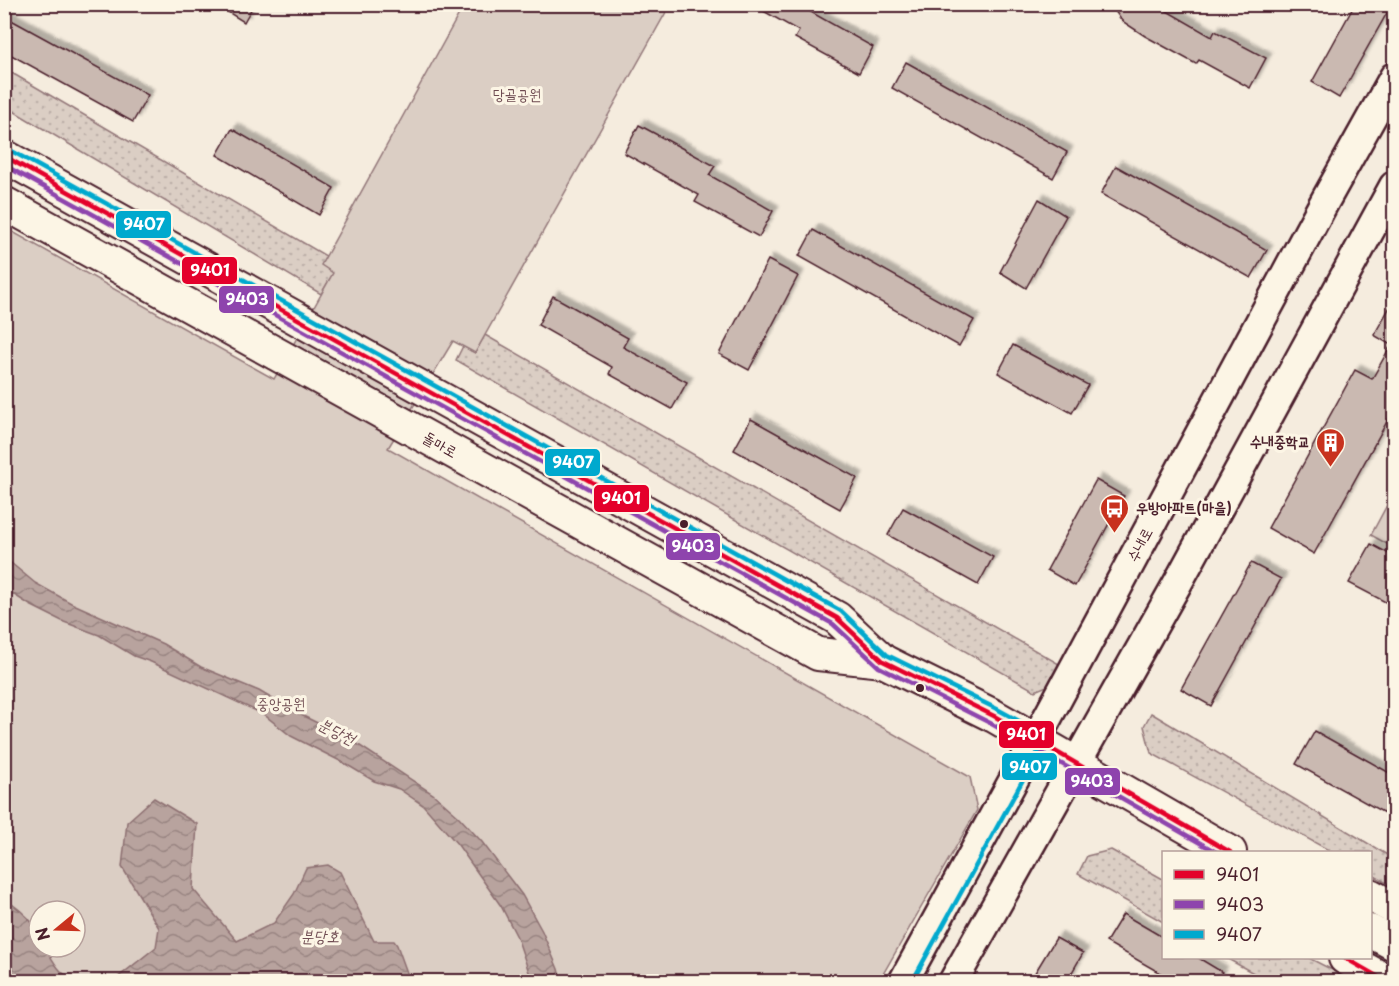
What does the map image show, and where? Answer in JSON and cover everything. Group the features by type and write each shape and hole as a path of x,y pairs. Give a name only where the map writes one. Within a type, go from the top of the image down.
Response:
{"main road":[{"name":"수내로","path":"903,981 1036,739 1326,199 1395,78"},
{"name":"돌마로","path":"4,156 837,618 883,661 1036,739 1228,851"},
{"path":"953,981 1176,586 1395,186"},
{"name":"돌마로","path":"4,203 818,654 883,661"},
{"path":"1372,896 1395,908"},
{"path":"1372,932 1395,944"},
{"path":"1349,959 1388,981"}],"green space":[{"name":"중앙공원","path":"464,5 670,5 475,353 453,341 388,448 970,777 977,810 879,981 5,981 4,227 274,379 333,273 321,265"},
{"path":"5,69 326,256 322,265 334,272 321,294 5,106"},
{"path":"485,335 1059,664 1047,686 1035,691 456,360 463,346 475,353"},
{"path":"1394,492 1394,548 1371,535"},
{"path":"1151,713 1394,859 1394,887 1372,875 1372,851 1330,851 1151,753 1144,726"},
{"path":"1111,850 1162,878 1162,921 1078,874 1087,856"},
{"path":"1228,959 1311,959 1354,981 1268,981"}],"water":[{"path":"5,558 35,583 71,603 163,644 201,667 259,691 293,711 348,738 433,794 482,842 522,895 542,931 561,981 532,981 517,937 501,906 458,845 424,806 399,789 374,781 291,736 263,714 134,656 99,635 64,622 30,605 5,589"},
{"name":"분당호","path":"154,798 197,824 193,889 237,941 274,923 294,894 306,868 328,865 340,872 374,941 394,941 397,945 410,981 100,981 117,978 156,947 159,928 122,867 127,822"},
{"path":"12,904 27,917 27,959 52,959 66,976 77,981 42,981 27,977 5,981 5,906"}],"building":[{"path":"215,4 254,4 244,22"},
{"path":"751,4 813,4 809,11 873,47 859,73 795,38 799,31"},
{"path":"1110,4 1155,4 1212,37 1215,31 1266,58 1250,88 1199,60 1196,64 1145,36 1122,21"},
{"path":"1355,4 1392,4 1339,98 1312,82"},
{"path":"4,16 148,95 133,122 4,51"},
{"path":"906,62 1067,152 1053,178 892,88"},
{"path":"639,125 715,166 709,175 773,211 759,237 695,202 699,195 624,153"},
{"path":"232,129 334,188 319,215 217,155"},
{"path":"1116,166 1267,250 1251,278 1101,194"},
{"path":"1039,199 1066,216 1026,288 1000,272"},
{"path":"813,230 974,320 959,346 799,256"},
{"path":"768,260 798,276 749,370 719,354"},
{"path":"553,296 628,338 623,347 687,382 672,409 609,374 612,367 538,325"},
{"name":"수내중학교","path":"1395,298 1395,407 1314,554 1268,528 1355,370 1372,379 1391,345 1374,335"},
{"path":"1013,345 1088,385 1072,413 998,373"},
{"path":"751,419 857,478 840,509 734,450"},
{"path":"1096,480 1124,496 1075,586 1047,570"},
{"path":"903,508 993,557 978,585 888,535"},
{"path":"1371,544 1395,557 1395,607 1349,583"},
{"path":"1251,563 1281,579 1211,706 1181,689"},
{"path":"1315,731 1395,776 1395,819 1296,764"},
{"path":"1123,914 1162,937 1162,959 1200,959 1222,972 1216,981 1174,981 1106,942"},
{"path":"1056,938 1083,953 1067,981 1030,981"}],"transit line":[{"name":"9407","path":"8,149 841,611 887,655 1041,733 1043,743 912,982"},
{"name":"9401","path":"4,156 837,618 883,661 994,716 1228,851"},
{"name":"9403","path":"4,165 833,624 879,667 990,723 1214,851"},
{"name":"9401","path":"1347,959 1387,982"}],"place":[{"name":"수내중학교","path":"1331,468"},
{"name":"우방아파트(마을)","path":"1115,534"}],"park label":[{"name":"당골공원","path":"517,95"}],"water label":[{"name":"분당천","path":"337,731"}]}
